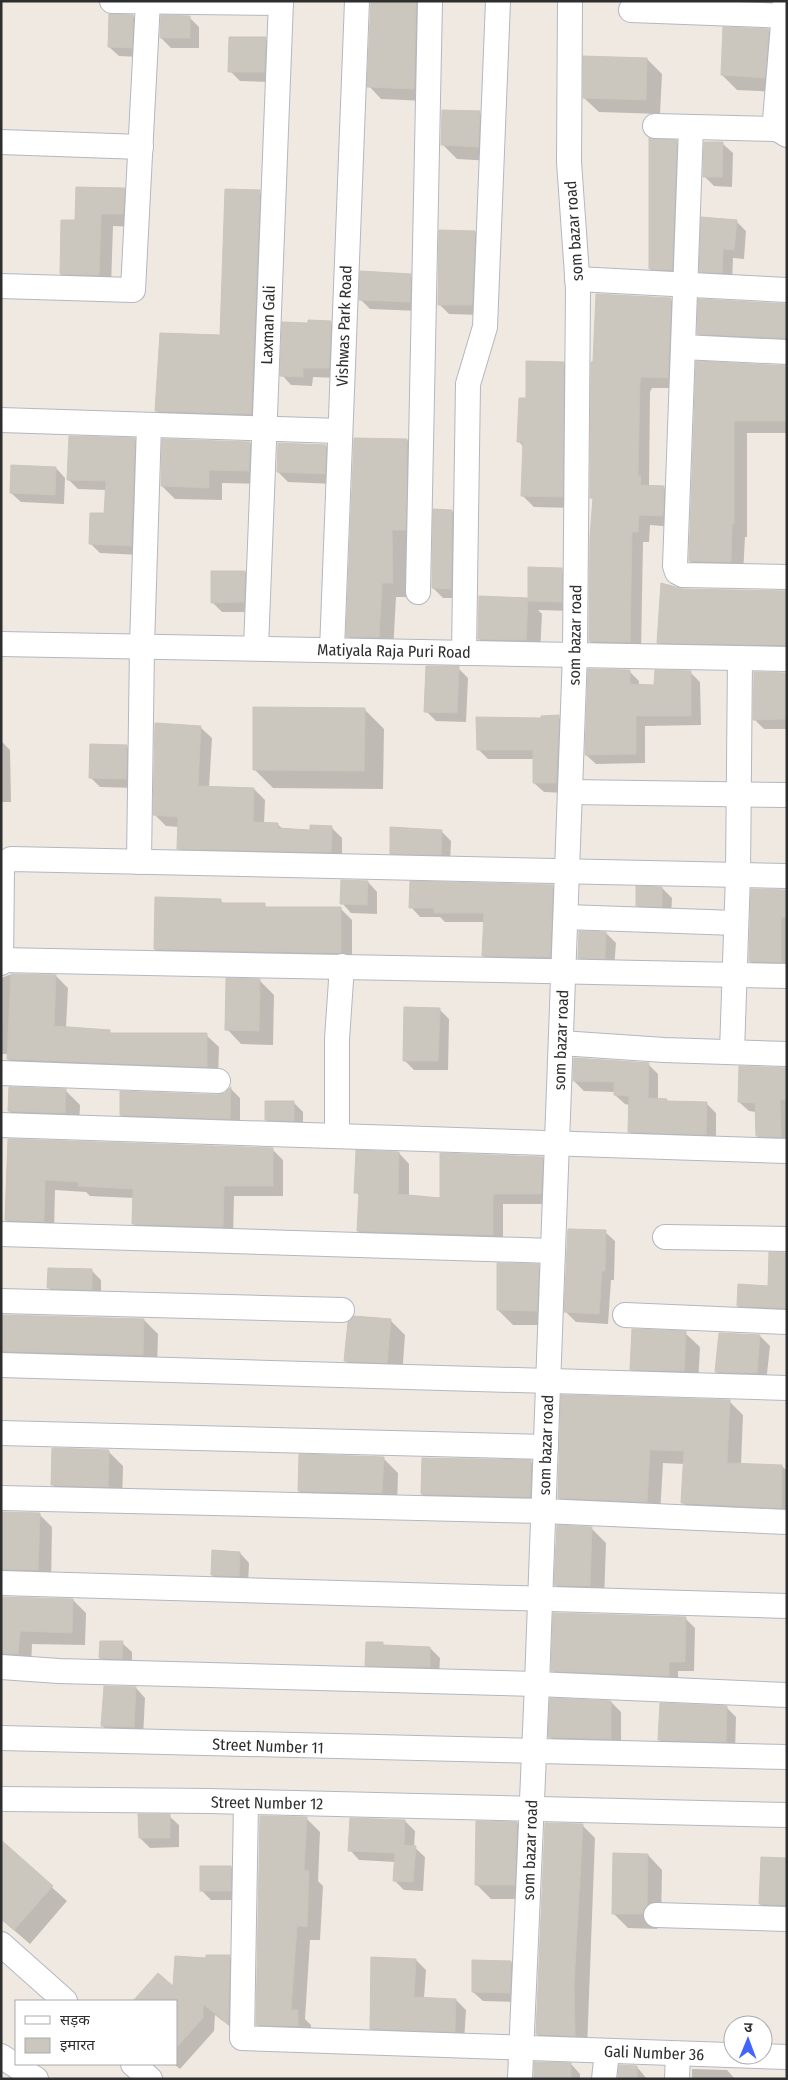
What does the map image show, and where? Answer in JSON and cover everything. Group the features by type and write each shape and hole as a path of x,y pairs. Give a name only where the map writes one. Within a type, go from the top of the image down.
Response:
{"street":[{"path":"112,1 281,2"},
{"name":"Vishwas Park Road","path":"332,650 357,1"},
{"path":"418,592 430,1"},
{"path":"464,653 468,384 484,327 498,1"},
{"name":"som bazar road","path":"520,2079 538,1684 575,654 577,279 569,162 570,1"},
{"path":"1,286 133,290 148,2"},
{"name":"Laxman Gali","path":"256,648 281,2"},
{"path":"631,10 785,11 775,120 782,132"},
{"path":"655,126 782,132"},
{"path":"691,127 684,285 676,572 683,575 787,577"},
{"path":"1,142 141,147"},
{"path":"577,279 787,290"},
{"path":"683,346 787,352"},
{"path":"1,420 340,431"},
{"path":"139,862 142,646 149,425"},
{"name":"Matiyala Raja Puri Road","path":"1,644 787,659"},
{"path":"732,1052 740,794 740,658"},
{"path":"570,792 787,795"},
{"path":"787,876 11,859 4,863 2,870 1,962 342,966 787,976"},
{"path":"566,917 736,923"},
{"path":"337,1136 337,1039 342,966"},
{"path":"561,1043 664,1050 787,1054"},
{"path":"1,1073 218,1081"},
{"path":"1,1125 787,1151"},
{"path":"1,1234 553,1251"},
{"path":"665,1237 787,1239"},
{"path":"1,1301 342,1310"},
{"path":"625,1315 787,1322"},
{"path":"1,1365 787,1388"},
{"path":"1,1433 546,1447"},
{"path":"1,1498 544,1511 787,1522"},
{"path":"1,1583 540,1597 787,1606"},
{"path":"1,1667 223,1677 538,1684 787,1695"},
{"name":"Street Number 11","path":"1,1738 787,1757"},
{"name":"Street Number 12","path":"1,1799 246,1802 787,1815"},
{"name":"Gali Number 36","path":"246,1802 242,2038 787,2057"},
{"path":"656,1915 787,1919"},
{"path":"1,1944 64,2000"},
{"path":"604,2079 606,2051"},
{"path":"677,2079 678,2054"},
{"path":"1,2056 36,2079"},
{"path":"134,2065 150,2079"}],"building":[{"path":"371,1 416,1 414,89 367,87"},
{"path":"109,14 133,15 132,48 108,47"},
{"path":"161,15 190,16 190,38 160,38"},
{"path":"723,27 769,29 765,78 721,75"},
{"path":"229,37 266,37 264,72 228,72"},
{"path":"583,56 647,58 646,100 583,98"},
{"path":"442,110 480,111 478,147 441,145"},
{"path":"649,138 677,140 672,270 649,269"},
{"path":"704,142 723,142 722,177 703,177"},
{"path":"76,187 125,188 123,214 101,214 99,275 60,274 61,220 75,220"},
{"path":"225,189 260,190 251,414 155,411 160,333 220,335"},
{"path":"701,217 737,220 734,250 723,249 722,273 699,272"},
{"path":"439,230 475,231 472,305 438,305"},
{"path":"360,271 411,274 410,302 359,300"},
{"path":"596,294 671,298 668,378 641,377 640,381 638,476 641,476 640,485 664,486 663,516 639,515 638,532 632,532 630,642 589,641 590,537 593,498 590,498 591,362 593,362"},
{"path":"698,299 787,304 787,338 697,334"},
{"path":"308,320 331,321 329,368 303,368 303,377 280,376 282,322 308,323"},
{"path":"526,361 564,362 563,497 521,496 523,442 517,442 519,398 526,398"},
{"path":"696,361 787,366 787,421 734,421 734,524 732,524 731,562 689,561"},
{"path":"69,436 135,438 131,546 89,544 90,513 104,513 106,481 67,480"},
{"path":"354,438 407,439 406,530 392,530 393,583 382,583 379,637 346,637"},
{"path":"162,439 250,442 249,471 209,470 209,488 161,486"},
{"path":"278,443 326,445 325,474 277,472"},
{"path":"11,465 56,467 55,495 10,493"},
{"path":"433,509 452,510 451,589 432,588"},
{"path":"528,567 562,568 562,602 528,601"},
{"path":"211,571 245,571 244,602 211,603"},
{"path":"661,583 683,589 787,591 787,645 657,643"},
{"path":"479,596 528,598 526,640 478,639"},
{"path":"426,666 459,666 457,713 424,712"},
{"path":"588,669 630,670 630,684 654,685 655,670 691,671 691,716 636,716 636,754 585,755"},
{"path":"754,672 787,673 787,719 753,720"},
{"path":"253,707 365,708 364,771 253,770"},
{"path":"559,715 556,783 533,783 533,750 477,750 476,717 541,718 541,716"},
{"path":"155,723 201,726 198,786 254,788 253,822 278,823 278,828 310,830 310,825 332,826 331,852 177,849 178,817 153,815"},
{"path":"90,744 127,745 126,779 89,778"},
{"path":"390,827 442,830 441,855 390,854"},
{"path":"341,880 368,881 367,905 340,904"},
{"path":"410,881 553,885 550,957 482,956 484,913 434,913 434,908 409,908"},
{"path":"636,886 662,887 662,907 636,906"},
{"path":"751,889 787,890 787,917 781,917 781,962 749,961"},
{"path":"155,897 221,899 221,903 265,903 265,907 341,907 341,953 154,949"},
{"path":"579,931 606,932 605,959 578,958"},
{"path":"11,974 56,975 54,1026 110,1030 110,1033 207,1033 207,1067 7,1059"},
{"path":"226,978 260,979 259,1031 225,1030"},
{"path":"404,1007 440,1008 438,1061 403,1061"},
{"path":"574,1058 649,1063 648,1098 667,1099 667,1101 707,1102 706,1135 628,1132 629,1096 614,1095 614,1082 573,1081"},
{"path":"739,1066 787,1068 787,1100 780,1100 781,1137 756,1136 755,1103 738,1102"},
{"path":"9,1087 66,1089 65,1113 8,1111"},
{"path":"231,1087 230,1119 120,1115 120,1091 217,1095 225,1093"},
{"path":"265,1101 294,1101 294,1121 265,1120"},
{"path":"8,1139 273,1148 273,1186 224,1186 223,1227 132,1224 133,1189 78,1186 79,1182 45,1180 44,1222 5,1220"},
{"path":"356,1150 399,1152 398,1194 440,1198 440,1153 543,1157 541,1194 493,1194 493,1235 357,1231 359,1193 354,1193"},
{"path":"568,1229 606,1230 605,1271 602,1271 599,1314 564,1312"},
{"path":"769,1252 787,1253 787,1308 737,1306 738,1284 768,1286"},
{"path":"497,1263 539,1264 537,1311 497,1310"},
{"path":"48,1268 92,1269 92,1290 47,1288"},
{"path":"1,1315 144,1319 143,1355 1,1351"},
{"path":"354,1316 391,1319 387,1363 344,1361 348,1322"},
{"path":"632,1329 686,1331 684,1371 630,1370"},
{"path":"719,1333 760,1335 757,1373 715,1372"},
{"path":"561,1395 730,1400 727,1463 782,1465 781,1508 681,1503 684,1451 650,1450 647,1502 558,1498"},
{"path":"52,1448 109,1450 108,1487 51,1485"},
{"path":"299,1454 384,1457 382,1493 298,1491"},
{"path":"422,1458 531,1460 530,1497 421,1494"},
{"path":"1,1512 40,1513 38,1570 1,1569"},
{"path":"557,1525 592,1527 590,1586 554,1585"},
{"path":"212,1550 240,1552 239,1576 211,1575"},
{"path":"1,1597 73,1599 72,1633 20,1631 18,1654 1,1653"},
{"path":"553,1613 686,1617 685,1662 669,1662 669,1676 551,1671"},
{"path":"100,1641 123,1641 122,1659 99,1658"},
{"path":"366,1642 383,1642 383,1645 430,1647 430,1667 365,1666"},
{"path":"104,1686 136,1687 134,1727 101,1726"},
{"path":"550,1698 611,1701 611,1739 548,1737"},
{"path":"660,1703 727,1706 726,1742 658,1740"},
{"path":"138,1814 170,1814 170,1838 139,1838"},
{"path":"260,1816 307,1817 304,1870 309,1871 307,1927 297,1926 291,2010 298,2010 298,2026 256,2025"},
{"path":"350,1818 405,1820 404,1845 416,1846 413,1882 393,1881 395,1853 348,1851"},
{"path":"476,1821 517,1822 515,1885 475,1885"},
{"path":"545,1823 583,1824 574,1985 575,2036 536,2034"},
{"path":"1,1840 53,1886 14,1930 1,1919"},
{"path":"613,1853 648,1854 647,1905 642,1914 612,1914"},
{"path":"761,1857 787,1858 787,1905 759,1904"},
{"path":"200,1866 231,1866 231,1891 200,1891"},
{"path":"206,1955 230,1955 228,2024 203,2004 203,2018 178,2046 178,2000 134,2000 158,1973 173,1986 175,1956 206,1958"},
{"path":"371,1957 416,1959 414,1997 456,1999 455,2032 370,2029"},
{"path":"472,1960 511,1961 510,1993 472,1992"},
{"path":"534,2062 571,2063 571,2079 534,2079"},
{"path":"619,2065 637,2066 637,2079 618,2079"}]}
